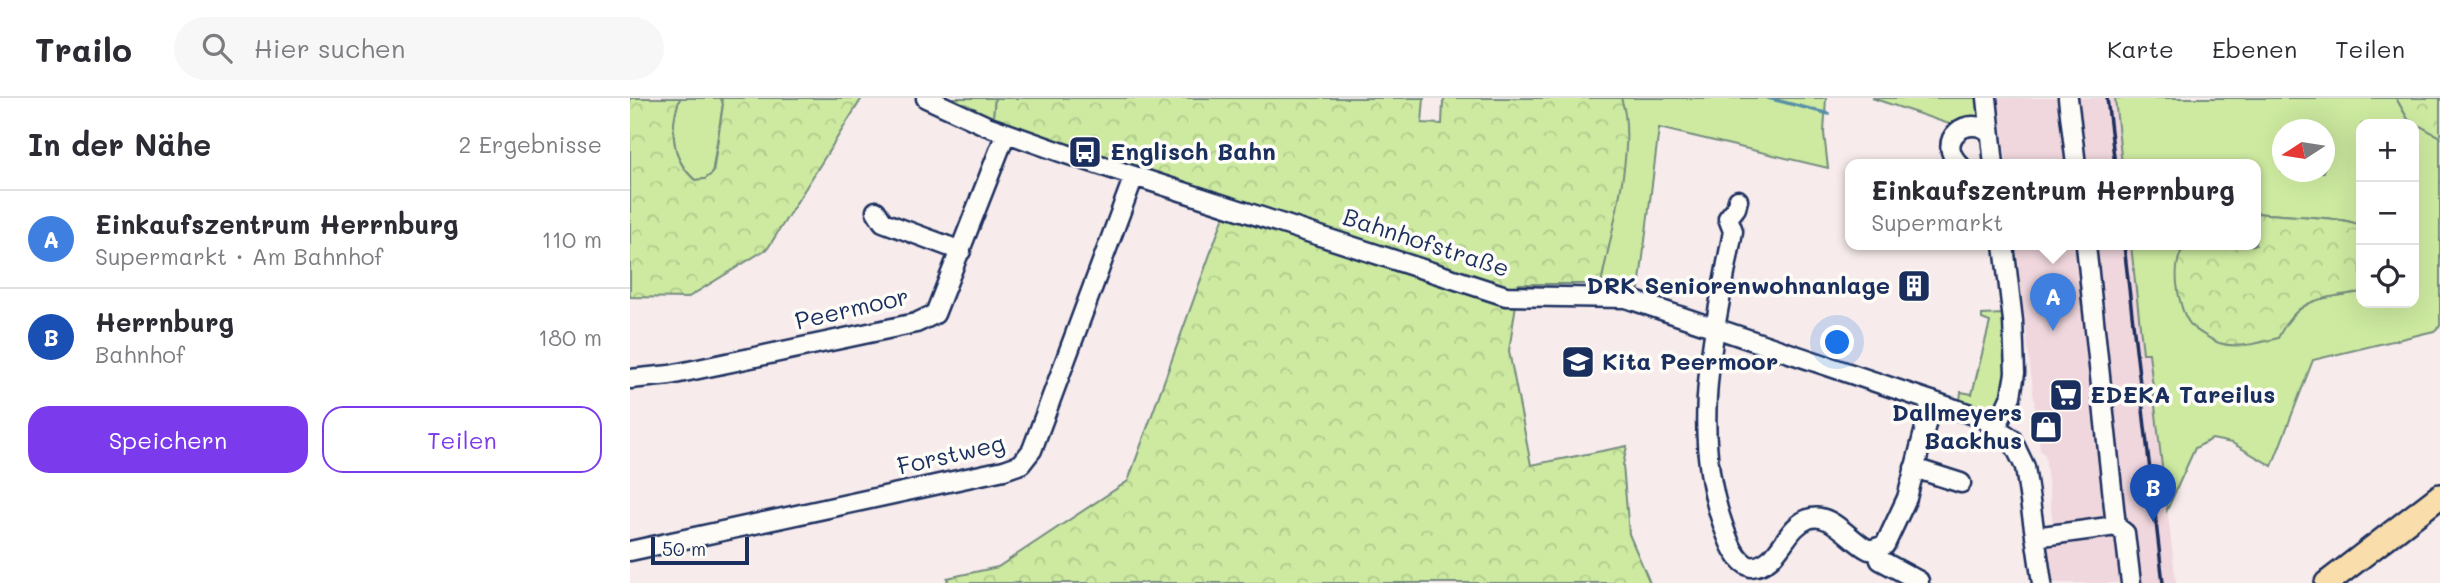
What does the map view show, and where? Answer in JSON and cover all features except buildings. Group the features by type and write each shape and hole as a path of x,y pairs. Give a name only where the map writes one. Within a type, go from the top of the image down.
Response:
{"main road":[{"path":"2327,583 2440,496"}],"street":[{"name":"Bahnhofstraße","path":"926,98 1006,133 1506,296 1626,298 1982,418 2011,438 2025,467 2042,583"},
{"path":"1987,98 1993,159"},
{"path":"2068,98 2075,159"},
{"path":"1953,159 1949,147 1952,138 1961,129 1983,127 1990,133"},
{"name":"Peermoor","path":"630,379 670,375 916,323 935,314 1006,133"},
{"name":"Forstweg","path":"630,551 1004,470 1021,464 1032,450 1135,176"},
{"path":"1738,200 1736,208 1728,218 1733,230 1706,393 1705,441 1718,512 1727,537 1741,562 1751,567 1769,561 1800,524 1814,517 1825,518 1862,547 1877,550 1885,545 1897,525 1932,401"},
{"path":"876,211 883,222 961,251"},
{"path":"1997,426 2011,396 2015,373 2013,321 2005,250"},
{"path":"2087,250 2116,526"},
{"path":"1914,468 1961,483"},
{"path":"2035,537 2116,526 2125,533 2131,583"},
{"path":"1877,550 1880,560 1919,581"}],"shaded area":[{"path":"1998,98 2115,98 2121,159 2006,159"},
{"path":"2017,250 2132,250 2143,352 2149,352 2176,583 2052,583 2046,527 2053,526 2045,455 2040,450"}],"green space":[{"path":"630,98 680,98 674,120 674,142 681,163 695,180 705,179 713,173 723,104 721,98 862,98 768,248 687,298 630,297"},
{"path":"680,98 721,98 723,104 712,174 705,179 695,180 687,172 677,152 674,120"},
{"path":"941,98 995,98 993,118"},
{"path":"995,98 1424,98 1422,123 1442,124 1443,102 1446,98 1621,98 1625,117 1625,164 1601,284 1519,284 1509,351 1531,465 1627,446 1623,465 1629,534 1650,583 948,583 947,578 998,567 1128,481 1230,199 993,118"},
{"path":"1621,98 1826,98 1824,133 1828,168 1659,128 1639,289 1601,284 1624,162"},
{"path":"1872,98 1979,98 1978,119 1952,125"},
{"path":"2115,98 2396,98 2408,119 2356,119 2356,224 2327,218 2261,213 2261,159 2121,159"},
{"path":"2396,98 2440,98 2440,137 2419,125 2419,119 2408,119"},
{"path":"2419,125 2440,137 2440,326 2434,331 2313,360 2272,466 2232,443 2212,439 2195,448 2167,510 2149,353 2143,353 2132,250 2181,250 2277,338 2293,314 2311,302 2356,293 2356,308 2419,308"},
{"path":"2261,213 2327,218 2356,224 2356,293 2322,299 2302,307 2278,338 2256,343 2226,345 2208,338 2191,325 2179,296 2178,261 2183,250 2261,250"},
{"path":"2004,314 2008,367 2005,394 2000,404 1992,409 1984,409 1960,401 1961,392 1972,394 1990,322 1982,319 1982,315"}],"waterway":[{"path":"1768,98 1829,114"}],"railway":[{"path":"2107,98 2114,159"},
{"path":"2125,250 2163,583"}],"place":[{"name":"Englisch Bahn","path":"1085,152"},
{"name":"DRK Seniorenwohnanlage","path":"1914,286"},
{"name":"Einkaufszentrum Herrnburg","path":"2053,331"},
{"name":"Kita Peermoor","path":"1578,362"},
{"name":"EDEKA Tareilus","path":"2066,395"},
{"name":"Dallmeyers Backhus","path":"2046,427"},
{"name":"Herrnburg","path":"2153,522"}]}
